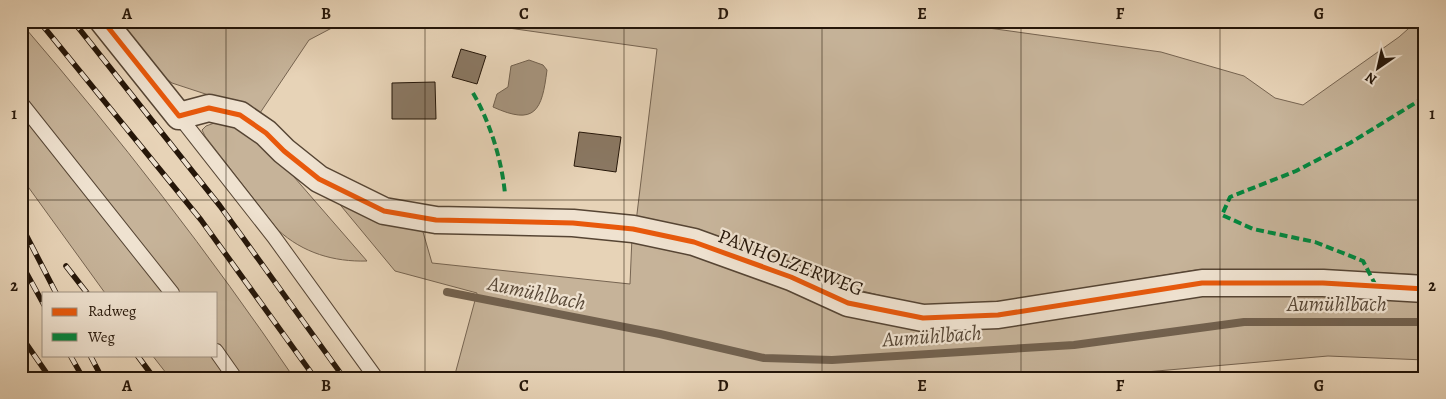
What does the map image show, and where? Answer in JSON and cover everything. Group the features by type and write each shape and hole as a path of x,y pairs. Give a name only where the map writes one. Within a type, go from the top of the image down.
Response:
{"street":[{"path":"103,21 179,116"},
{"name":"PANHOLZERWEG","path":"179,116 209,108 240,115 266,133 284,151 319,179 384,211 436,220 573,223 634,229 694,242 791,277 848,303 923,318 998,315 1202,283 1324,283 1425,290"}],"lane":[{"path":"21,103 171,292"},
{"path":"179,116 274,237 376,378"},
{"path":"218,354 235,378"}],"shaded area":[{"path":"116,21 345,21 309,40 258,116 239,105 172,83 164,77"},
{"path":"459,21 938,21 1161,52 1244,76 1275,98 1303,105 1399,37 1417,21 1425,21 1425,275 1322,270 1196,270 993,303 921,306 851,288 798,268 636,222 657,49"},
{"path":"21,23 93,109 197,241 294,378 170,378 153,356 218,356 218,292 104,292 21,177"},
{"path":"529,60 543,65 547,70 539,105 534,111 518,115 493,107 497,94 508,87 511,66"},
{"path":"217,122 231,123 268,147 367,261 331,258 308,250 278,230 205,136 202,130 206,126"},
{"path":"332,195 421,225 432,263 630,284 632,237 694,249 847,313 1203,290 1425,298 1425,360 1328,356 1077,378 454,378 477,293 395,271"}],"building":[{"path":"461,49 486,56 477,84 452,77"},
{"path":"435,82 436,119 392,119 392,83"},
{"path":"579,132 621,137 616,172 574,166"}],"waterway":[{"name":"Aumühlbach","path":"447,292 660,334 764,358 832,360 1074,345 1244,322 1425,322"}],"railway":[{"path":"39,21 201,220 315,378"},
{"path":"73,21 220,206 344,378"},
{"path":"21,225 55,292"},
{"path":"21,263 42,301"},
{"path":"66,266 86,292"},
{"path":"21,336 50,378"},
{"path":"71,356 83,378"},
{"path":"91,356 102,378"},
{"path":"138,356 154,378"}],"marked path":[{"path":"473,93 485,116 494,142 505,194"},
{"path":"1376,286 1363,261 1315,242 1253,229 1222,215 1230,197 1296,171 1350,143 1425,97"}],"cycle path":[{"path":"103,21 179,116 209,108 240,115 266,133 284,151 319,179 384,211 436,220 573,223 633,229 694,242 791,277 848,303 923,318 998,315 1202,283 1323,283 1425,289"}]}
